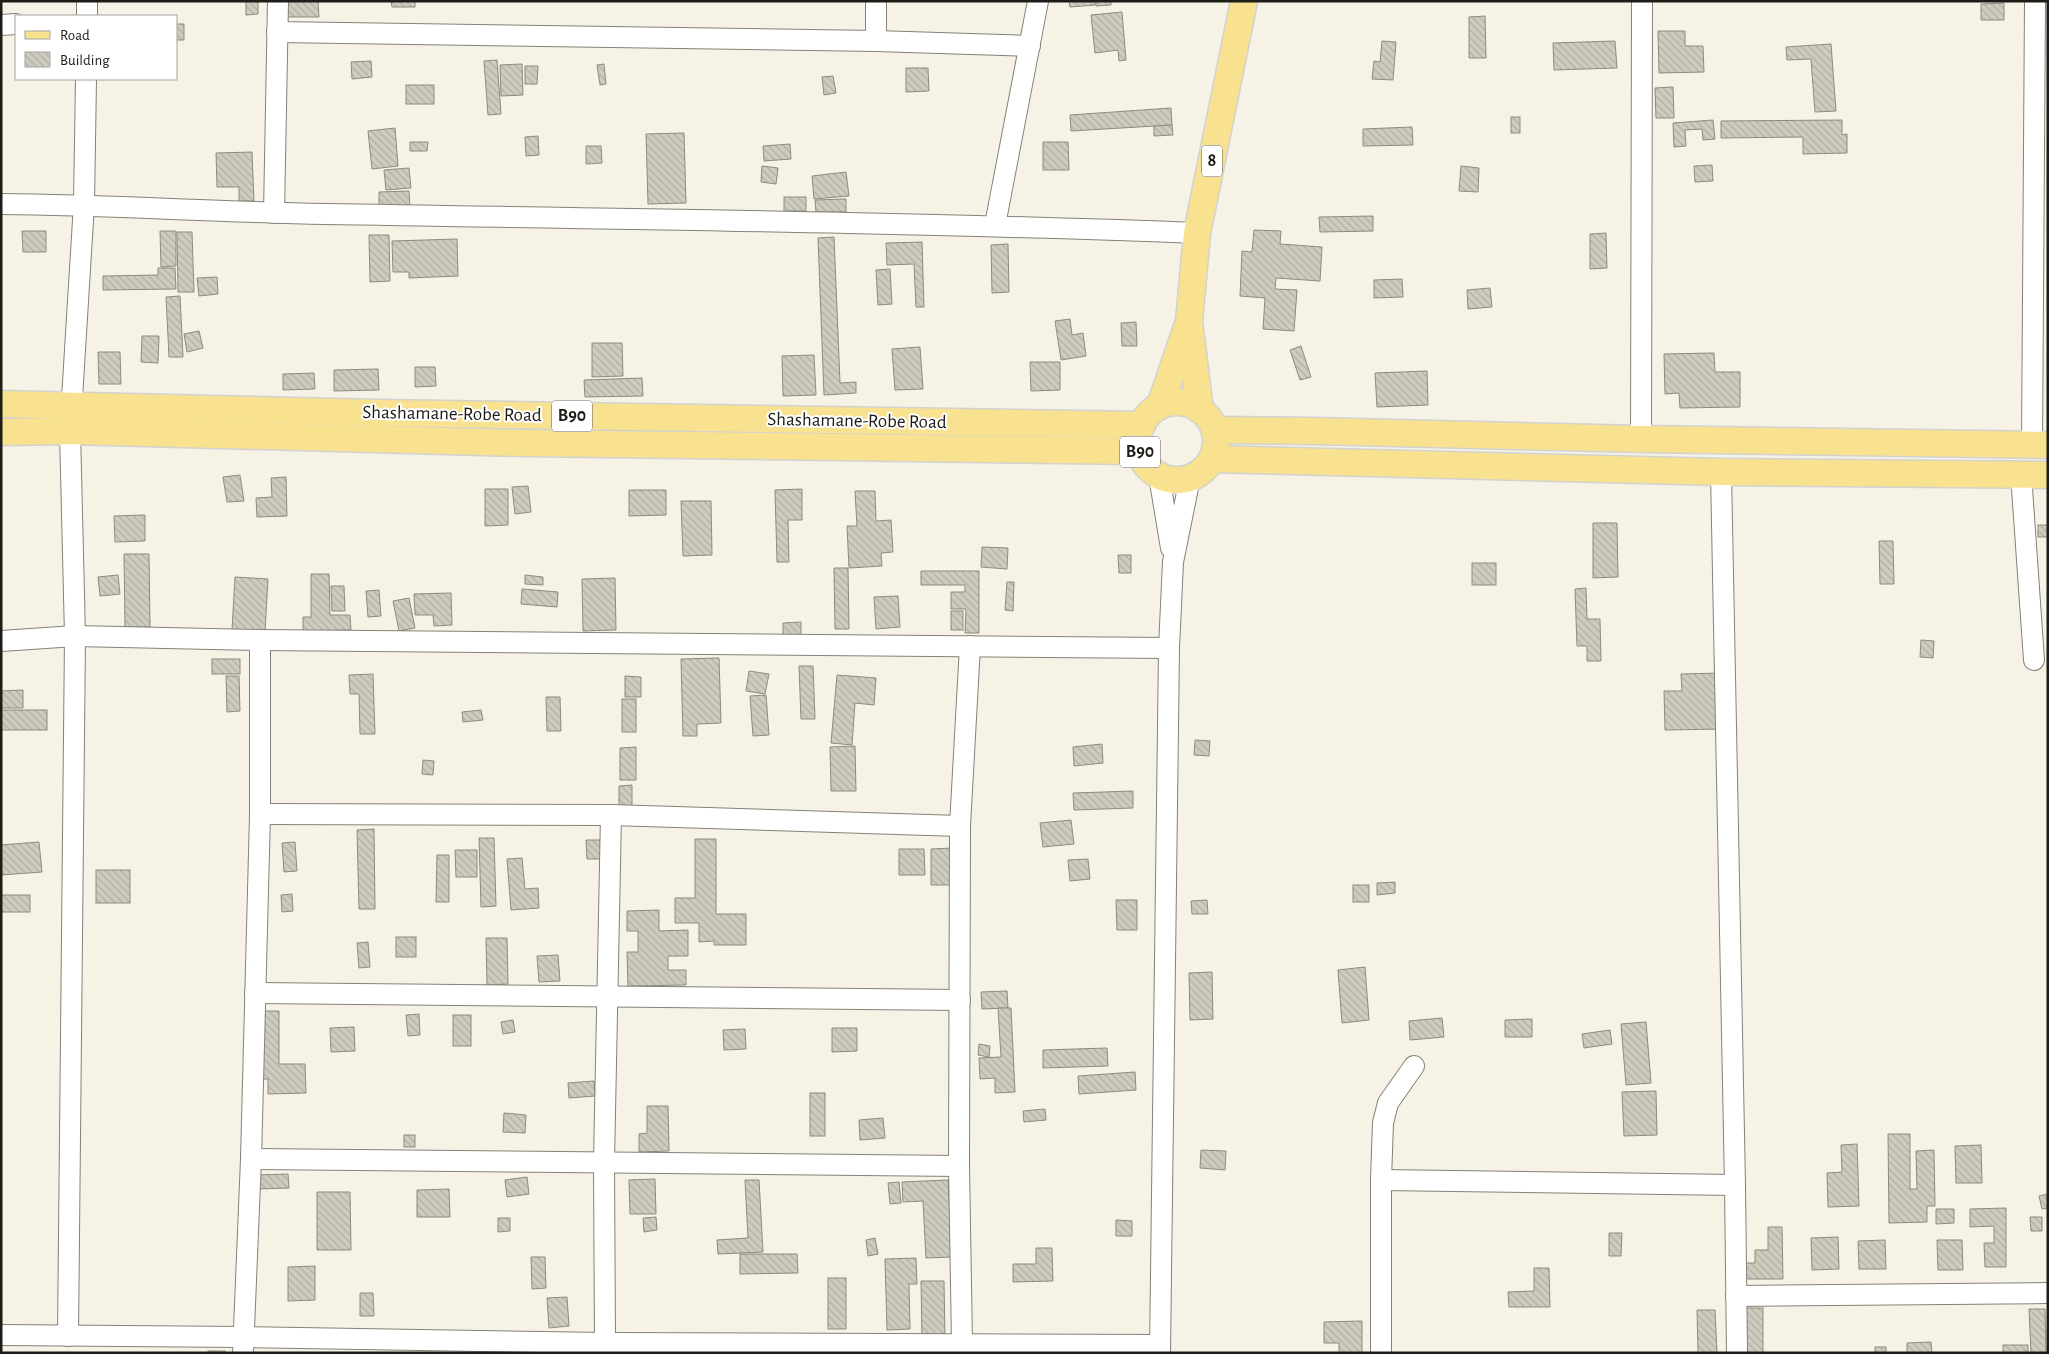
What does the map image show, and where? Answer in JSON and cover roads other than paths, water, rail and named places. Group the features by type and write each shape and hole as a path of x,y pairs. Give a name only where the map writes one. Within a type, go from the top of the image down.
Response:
{"main road":[{"name":"8","path":"1160,406 1189,322 1197,233 1244,1"},
{"name":"8","path":"1189,322 1207,420"},
{"path":"1160,406 1168,403 1185,403 1207,420 1216,440 1212,459 1202,471 1190,478"},
{"name":"Shashamane-Robe Road","path":"1,404 72,404 390,413 1141,438"},
{"name":"B90","path":"1160,406 1149,415 1141,438 1150,469 1159,476 1169,480 1190,478"},
{"path":"1207,420 1314,431 1641,439 2040,445"},
{"name":"Shashamane-Robe Road","path":"1,432 70,431 524,443 1141,438"},
{"path":"1212,459 1721,472 2048,475"}],"street":[{"path":"87,1 87,15"},
{"path":"274,213 278,1"},
{"path":"876,1 876,41"},
{"path":"995,225 1038,1"},
{"path":"1641,439 1642,1"},
{"path":"2035,1 2040,445"},
{"path":"1,25 15,24"},
{"path":"277,32 876,41 1030,46"},
{"path":"68,1336 75,636 70,431 84,204 86,80"},
{"path":"1,204 84,204 274,213 995,225 1197,233"},
{"path":"1721,472 1735,1185 1736,1353"},
{"path":"2021,474 2034,660"},
{"path":"1159,476 1173,562"},
{"path":"1,1335 68,1336 243,1345 962,1343 1160,1349 1169,648 1173,562 1190,478"},
{"path":"1,641 75,636 260,640 1169,648"},
{"path":"243,1345 251,1159 260,814 260,640"},
{"path":"962,1343 959,1166 960,826 970,646"},
{"path":"260,814 611,815 960,826"},
{"path":"605,1343 604,1162 609,996 611,815"},
{"path":"255,993 960,1000"},
{"path":"1381,1353 1381,1180 1384,1123 1388,1104 1414,1066"},
{"path":"251,1159 959,1166"},
{"path":"1381,1180 1735,1185"},
{"path":"1736,1296 2048,1293"}]}
